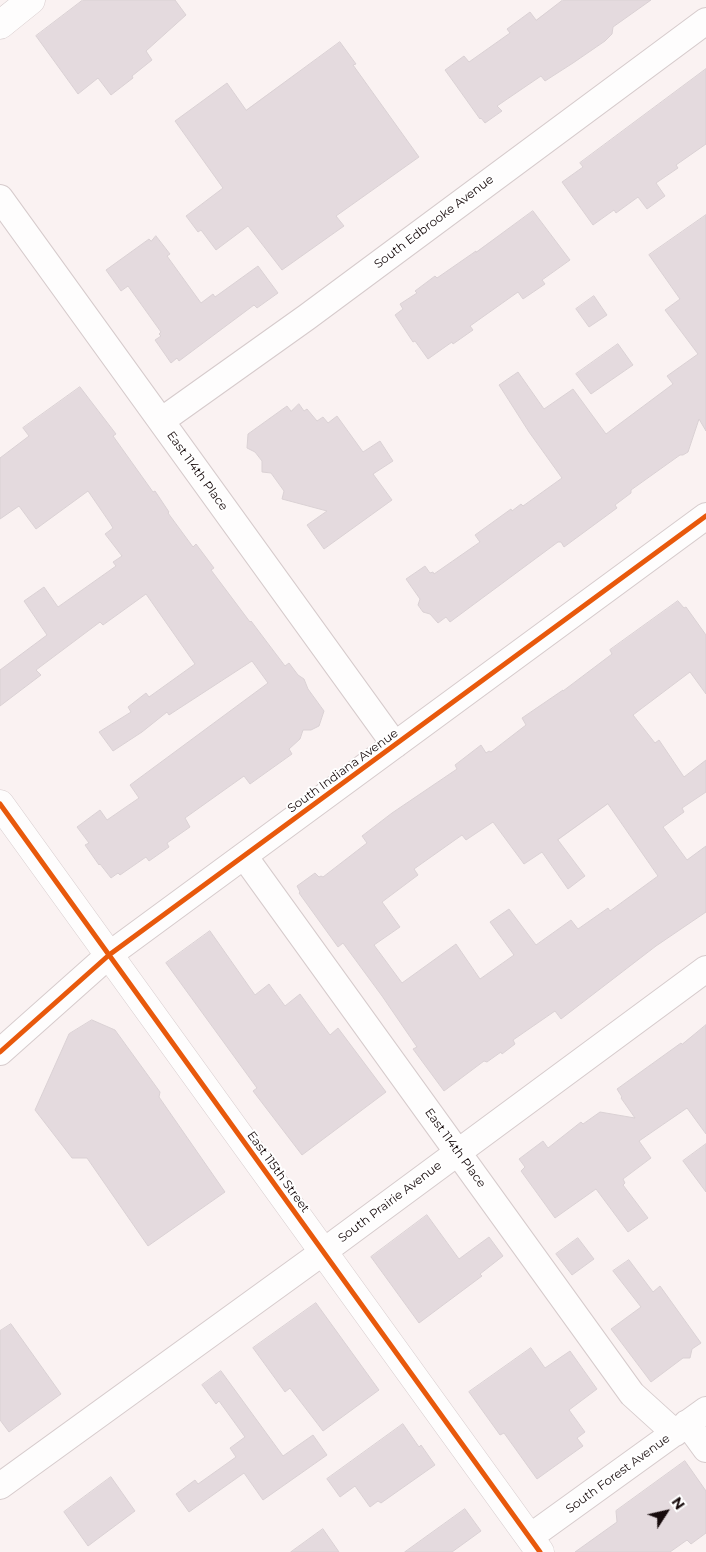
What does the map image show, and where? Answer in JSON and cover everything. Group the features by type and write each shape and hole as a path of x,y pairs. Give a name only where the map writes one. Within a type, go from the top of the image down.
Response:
{"street":[{"path":"0,25 31,0"},
{"name":"South Edbrooke Avenue","path":"161,421 307,317 706,21"},
{"name":"East 114th Place","path":"0,198 395,745"},
{"name":"South Indiana Avenue","path":"0,1052 109,955 706,516"},
{"name":"East 115th Street","path":"0,804 535,1545"},
{"name":"East 114th Place","path":"244,856 632,1394 689,1422 706,1450"},
{"name":"South Prairie Avenue","path":"0,1486 324,1252 706,969"},
{"name":"South Forest Avenue","path":"535,1545 689,1422"}],"building":[{"path":"83,0 175,0 186,15 146,51 152,60 111,95 98,78 78,94 36,36"},
{"path":"563,0 651,0 613,27 612,34 605,41 545,81 541,76 497,106 502,111 485,123 480,119 445,70 464,56 469,62 510,33 507,29 530,12 536,20"},
{"path":"340,42 356,64 353,65 419,157 336,216 344,226 282,270 248,226 216,250 201,230 198,232 186,216 223,188 175,121 227,83 246,110"},
{"path":"706,69 706,144 676,165 678,168 656,183 665,196 647,209 638,197 616,213 614,210 593,225 562,182 583,167 580,163"},
{"path":"533,211 570,260 542,280 545,284 523,299 518,292 470,326 473,330 428,359 415,341 413,342 395,315 403,309 400,304 417,293 415,291 435,276 437,278"},
{"path":"706,215 706,431 699,419 688,452 680,455 631,490 631,493 615,505 617,508 564,547 561,542 558,542 450,622 446,617 438,623 430,614 423,612 418,605 420,599 406,579 425,566 430,573 433,572 434,574 480,542 475,535 511,509 512,511 521,504 523,506 562,478 529,432 499,385 518,372 544,409 573,389 606,434 673,384 667,376 698,354 665,310 680,299 649,255"},
{"path":"156,236 170,254 167,256 201,303 213,294 215,297 258,266 278,293 257,308 254,305 179,361 177,358 171,363 155,340 161,336 159,334 161,332 128,286 121,291 106,270"},
{"path":"594,296 607,315 589,327 576,309"},
{"path":"618,344 633,365 591,394 576,374"},
{"path":"80,387 116,434 113,436 153,492 155,491 168,513 193,547 196,544 214,568 211,570 285,666 289,663 298,675 304,679 308,689 324,711 319,726 311,730 303,730 300,739 289,749 292,754 250,784 244,776 185,818 190,827 167,843 169,847 149,861 146,857 120,875 118,873 111,878 85,845 89,843 77,827 100,810 107,820 139,798 130,785 268,683 252,661 169,715 167,712 142,732 113,751 99,732 131,712 128,707 146,693 149,697 195,664 146,594 103,625 100,622 36,670 41,675 0,706 0,670 47,635 24,601 44,587 58,607 116,566 113,562 122,556 105,534 113,528 88,491 36,529 19,506 0,519 0,458 29,436 23,428"},
{"path":"299,404 304,411 307,409 317,421 323,417 328,423 337,416 363,452 380,441 393,461 373,474 392,500 324,549 307,525 327,511 282,499 284,491 271,473 262,472 262,461 255,452 247,448 248,434 287,406 291,411"},
{"path":"678,601 684,608 686,607 706,635 706,694 690,672 633,715 655,743 659,740 684,777 706,760 706,792 682,808 684,812 663,827 687,860 706,846 706,912 656,946 561,1019 555,1011 513,1040 515,1044 502,1054 501,1052 487,1062 484,1061 444,1091 413,1049 417,1047 382,996 343,943 338,947 299,893 297,886 315,873 319,877 323,877 367,843 362,836 392,813 457,769 455,765 481,745 486,753 491,752 526,725 522,718 563,691 612,654 610,650","holes":["608,804 658,876 610,911 608,908 578,929 571,920 536,945 509,909 490,922 514,955 480,979 456,944 402,983 374,945 400,927 382,902 418,875 414,869 462,835 466,840 493,822 524,864 542,852 568,889 585,876 558,840"]},
{"path":"210,931 255,995 269,984 285,1006 300,994 330,1035 338,1028 386,1092 302,1155 253,1091 257,1088 166,963"},
{"path":"92,1020 115,1030 160,1092 159,1097 225,1192 148,1246 87,1158 72,1158 35,1110 69,1034"},
{"path":"706,1025 706,1134 687,1108 639,1141 651,1158 623,1179 625,1183 623,1185 648,1218 628,1232 596,1189 555,1218 521,1171 525,1167 519,1159 543,1141 548,1148 581,1122 583,1124 600,1112 635,1118 617,1089"},
{"path":"706,1144 706,1192 683,1161"},
{"path":"427,1215 459,1259 489,1237 503,1256 480,1274 482,1276 419,1323 371,1257"},
{"path":"578,1238 594,1259 572,1275 556,1254"},
{"path":"629,1260 653,1292 660,1286 701,1343 692,1349 690,1358 683,1358 651,1382 611,1329 641,1307 613,1271"},
{"path":"316,1303 379,1390 323,1431 290,1388 285,1392 253,1348"},
{"path":"11,1324 61,1394 9,1432 0,1420 0,1331"},
{"path":"531,1348 545,1368 570,1351 597,1389 569,1410 585,1432 577,1438 583,1446 537,1479 504,1433 500,1435 469,1392"},
{"path":"221,1371 283,1456 313,1435 327,1455 263,1500 244,1473 189,1512 176,1494 195,1480 198,1484 236,1457 230,1448 245,1437 219,1401 216,1404 202,1385"},
{"path":"403,1424 419,1447 421,1445 435,1465 381,1503 378,1501 370,1507 355,1486 340,1497 327,1479"},
{"path":"685,1461 706,1491 706,1533 691,1544 687,1540 670,1552 575,1552 617,1522 616,1511"},
{"path":"111,1477 135,1511 88,1546 64,1512"},
{"path":"465,1509 481,1531 452,1552 405,1552"},
{"path":"323,1529 339,1552 291,1552"}],"cycle path":[{"path":"0,1052 109,955 706,516"},
{"path":"0,804 540,1552"}]}
